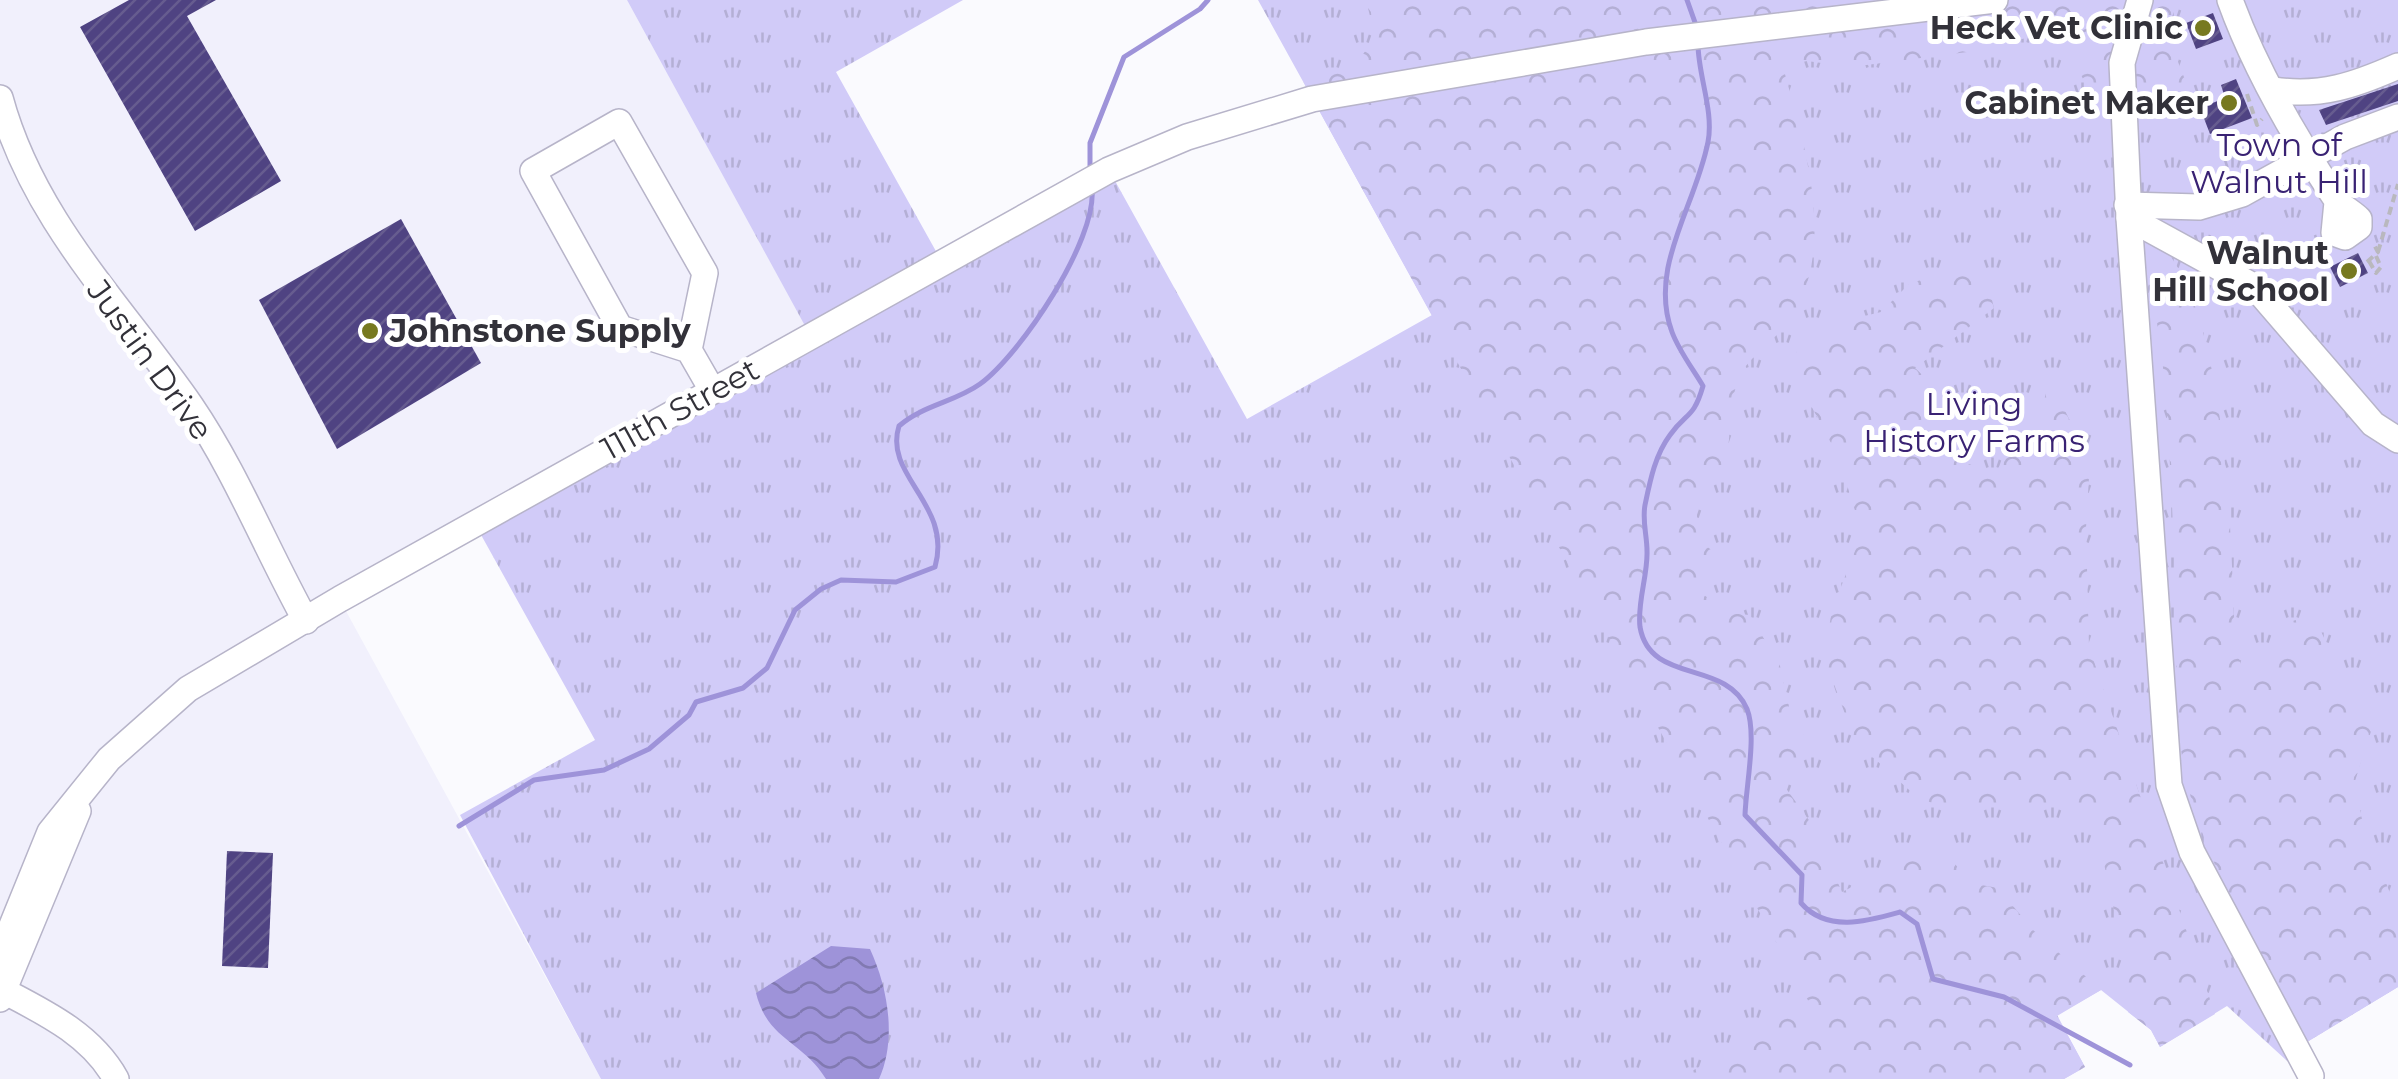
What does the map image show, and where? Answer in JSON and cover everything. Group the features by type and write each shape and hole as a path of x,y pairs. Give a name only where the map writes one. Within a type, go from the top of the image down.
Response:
{"street":[{"name":"111th Street","path":"0,956 50,832 151,718 188,689 1108,170 1188,137 1312,99 1646,42 1995,0"},
{"path":"2140,0 2122,63 2128,211 2169,785 2192,852 2311,1076"},
{"path":"2230,0 2274,90 2337,202"},
{"path":"2274,90 2310,94 2339,90 2398,66"},
{"name":"Justin Drive","path":"0,98 17,148 44,204 90,276 193,410 306,621"},
{"path":"2128,211 2199,207 2267,182 2309,154 2398,117"},
{"path":"689,350 620,328 533,171 619,122 705,273 689,350 712,390"},
{"path":"2128,211 2255,287 2372,424 2398,440"},
{"name":"111th Street","path":"1,993 88,788"},
{"path":"1,993 68,1027 94,1048 116,1079"}],"path":[{"path":"2246,92 2256,122"},
{"path":"2373,258 2398,184"}],"shaded area":[{"path":"0,0 627,0 811,336 340,600 601,1079 0,1079"}],"green space":[{"path":"627,0 963,0 836,72 942,262 1109,170 1247,419 1432,315 1258,0 2398,0 2398,987 2307,1042 2317,1073 2307,1079 2227,1006 2160,1047 2151,1030 2101,990 2057,1015 2085,1067 2064,1079 601,1079 460,815 595,740 475,524 810,335"},
{"path":"1366,0 1539,0 1569,6 1597,0 2179,0 2166,31 2189,90 2139,114 2101,114 2058,30 1975,51 1851,67 1807,61 1783,67 1807,159 1815,224 1813,255 1794,314 1739,378 1733,397 1727,456 1722,471 1697,505 1697,539 1718,555 1713,576 1700,592 1728,613 1750,615 1780,666 1790,711 1813,752 1783,771 1785,787 1811,823 1842,892 1928,848 1948,855 1970,883 1998,888 2033,930 2101,990 2057,1016 2085,1067 2064,1079 1678,1079 1810,1004 1304,83 1356,65 1375,36"},
{"path":"2166,250 2187,286 2203,331 2214,384 2228,497 2235,647 2245,677 2262,676 2287,623 2313,614 2325,640 2327,679 2356,692 2374,722 2355,781 2363,825 2390,893 2398,898 2398,987 2307,1042 2225,886 2198,821 2184,768 2178,708 2169,440 2155,295"},
{"path":"1983,264 1994,308 1915,368 1931,387 1956,461 1996,471 2043,405 2047,389 2062,405 2090,460 2086,528 2089,647 2215,1014 2160,1047 2151,1030 2128,1012 2125,962 2096,826 2083,812 2018,801 1962,813 1918,798 1855,741 1824,657 1832,610 1862,533 1838,456 1800,385 1796,348 1839,322 1881,312 1910,283"}],"water":[{"path":"831,946 870,949 876,964 886,997 889,1031 879,1079 826,1079 807,1056 777,1031 761,1009 756,993"}],"building":[{"path":"129,0 216,0 187,16 281,181 195,231 80,27"},
{"name":"Heck Vet Clinic","path":"2213,13 2223,39 2196,49 2186,23"},
{"name":"Cabinet Maker","path":"2236,79 2252,118 2210,134 2200,108 2225,98 2221,85"},
{"path":"2398,84 2398,101 2326,125 2319,110"},
{"name":"Johnstone Supply","path":"401,219 481,363 337,449 259,300"},
{"name":"Walnut Hill School","path":"2358,253 2368,273 2340,287 2330,267"},
{"path":"227,851 273,853 268,968 222,966"}],"waterway":[{"path":"1090,171 1090,143 1124,57 1208,0"},
{"path":"1687,0 1697,28"},
{"path":"1698,44 1709,118 1708,142 1669,261 1666,308 1672,332 1703,386 1693,410 1660,451 1647,496 1647,560 1639,618 1647,645 1673,665 1723,683 1747,709 1751,746 1745,815 1802,875 1801,903 1811,912 1848,922 1900,912 1917,924 1933,979 2004,997 2130,1065"},
{"path":"459,826 534,780 604,770 649,749 689,715 696,702 743,688 767,668 795,610 821,589 841,580 896,582 935,567 935,525 900,460 899,426 980,384 1016,348 1070,265 1090,211 1092,189"}],"place":[{"name":"Heck Vet Clinic","path":"2203,28"},
{"name":"Cabinet Maker","path":"2229,103"},
{"name":"Walnut Hill School","path":"2349,271"},
{"name":"Johnstone Supply","path":"370,331"}],"park label":[{"name":"Town of Walnut Hill","path":"2279,164"},
{"name":"Living History Farms","path":"1974,422"}]}
